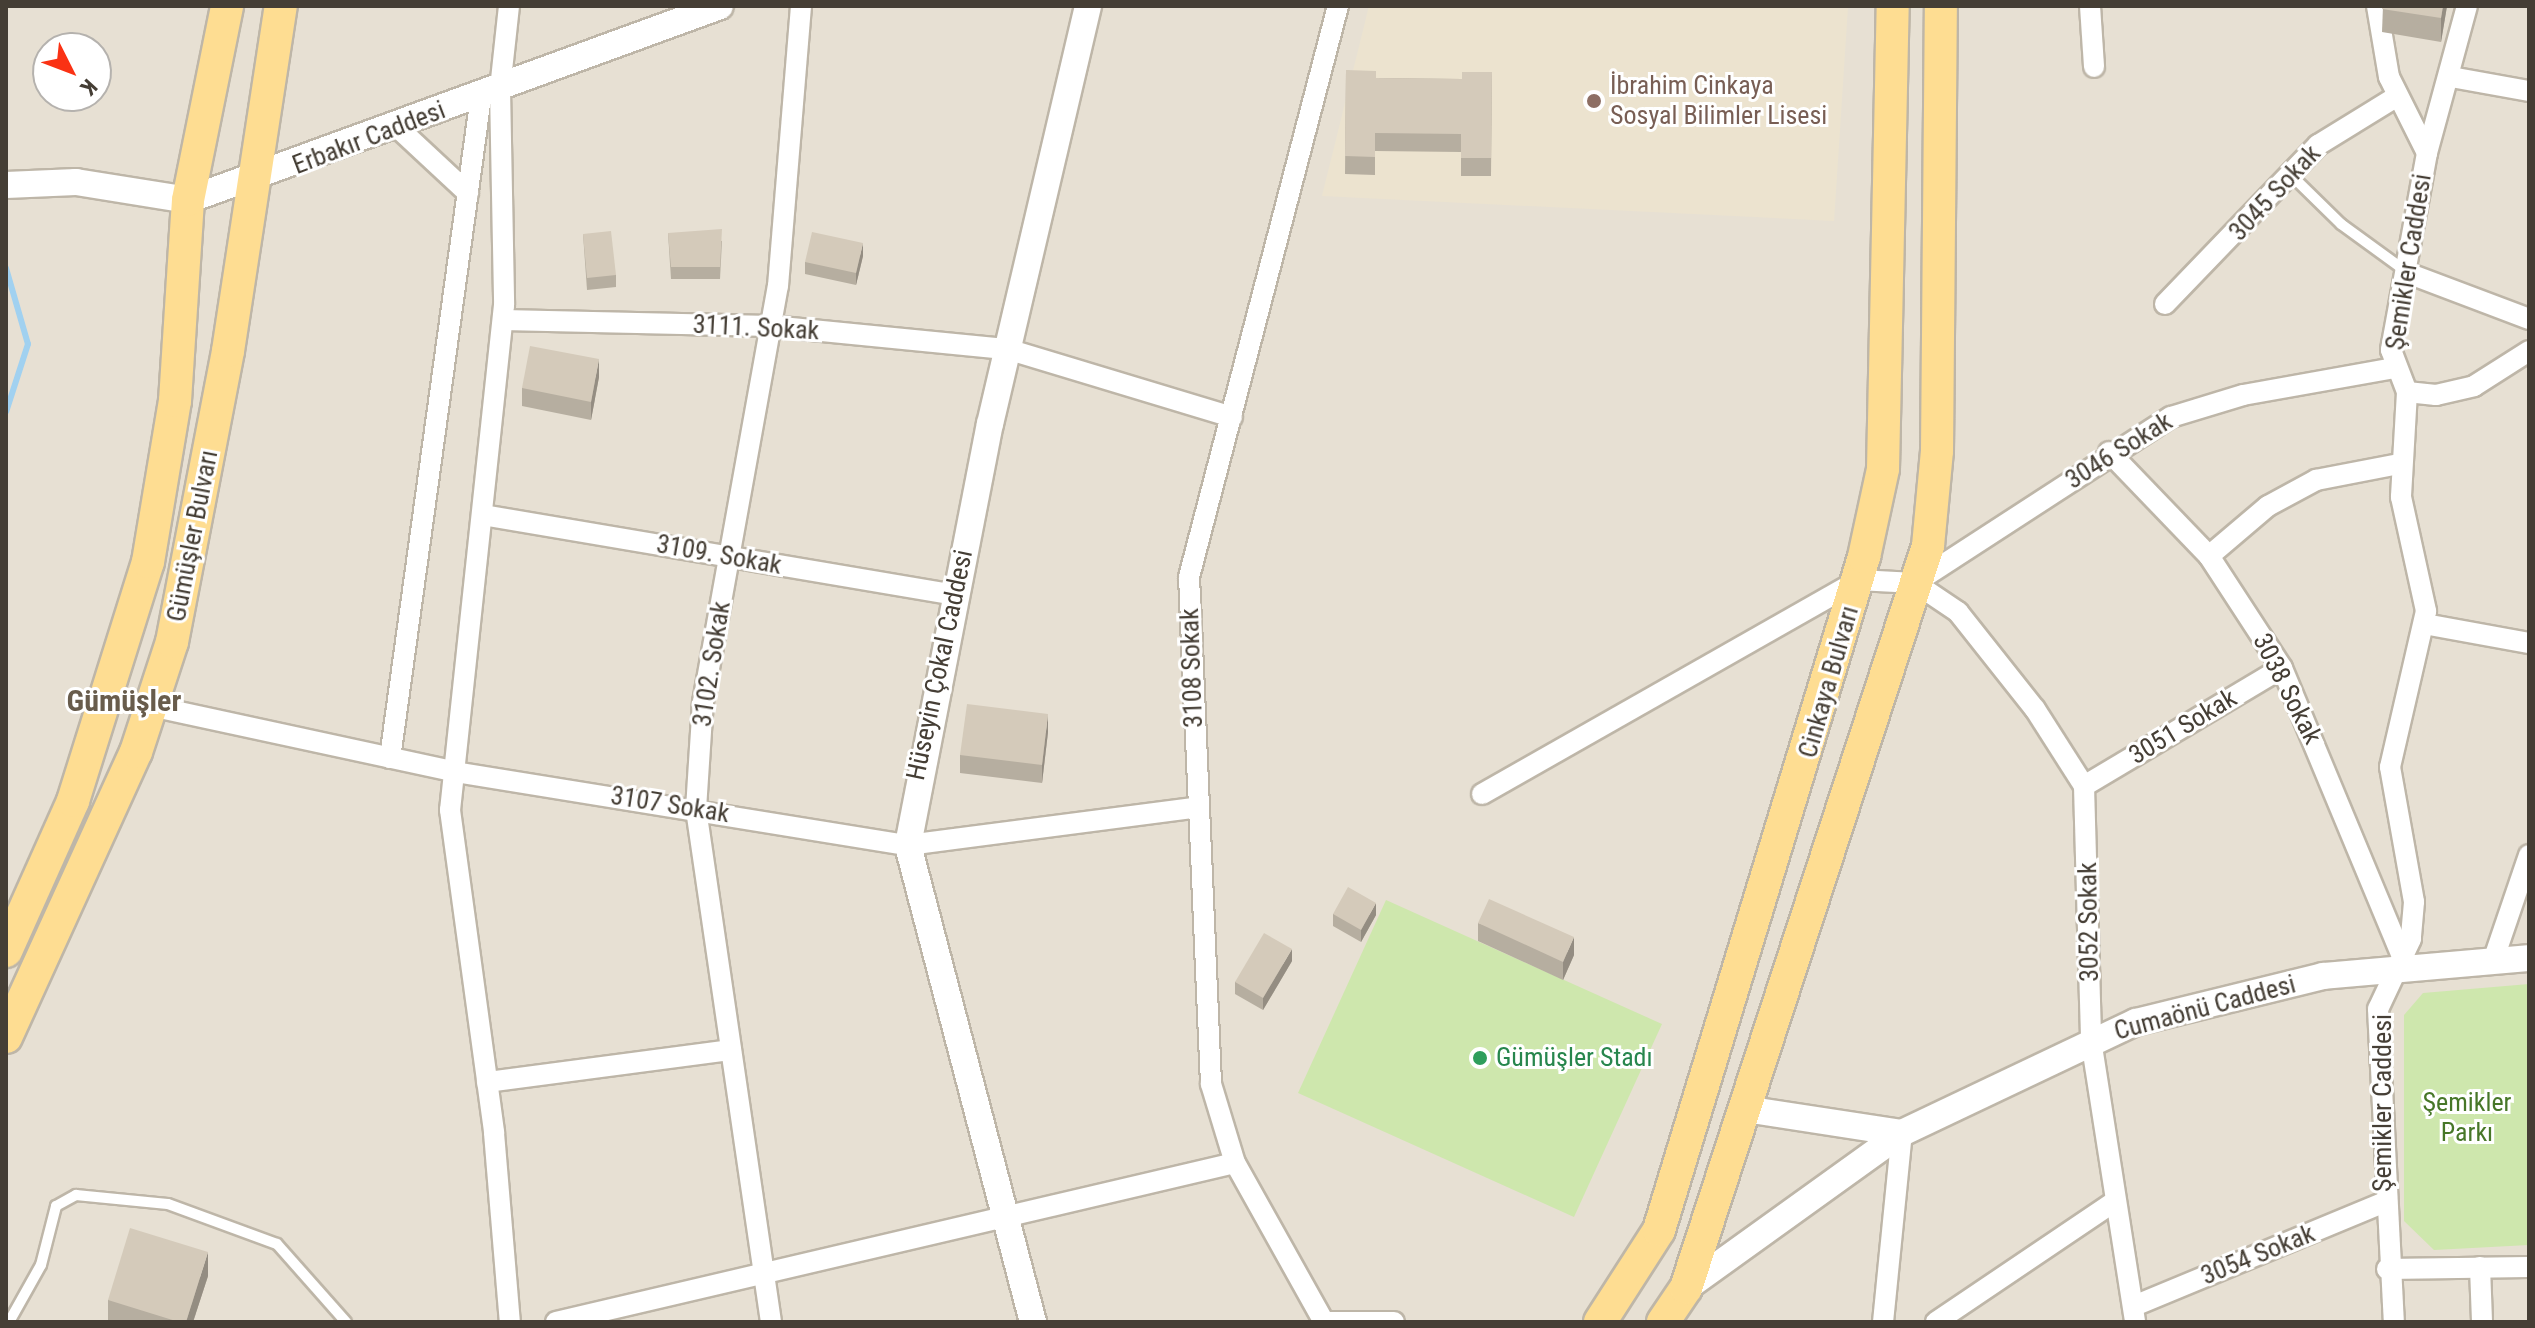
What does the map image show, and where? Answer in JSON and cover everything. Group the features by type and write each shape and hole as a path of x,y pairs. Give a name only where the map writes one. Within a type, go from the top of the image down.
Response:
{"main road":[{"name":"Gümüşler Bulvarı","path":"6,951 73,801 148,562 175,401 188,200 227,6"},
{"name":"Gümüşler Bulvarı","path":"6,1037 151,706 175,627 254,181 281,6"},
{"name":"Cinkaya Bulvarı","path":"1600,1322 1659,1230 1858,580 1883,469 1893,6"},
{"name":"Cinkaya Bulvarı","path":"1663,1322 1686,1288 1928,546 1937,451 1941,6"}],"street":[{"path":"390,758 468,193 509,6"},
{"name":"Erbakır Caddesi","path":"6,185 76,182 188,200 254,181 720,6"},
{"name":"3102. Sokak","path":"771,1322 696,809 703,702 771,326 801,6"},
{"name":"Hüseyin Çokal Caddesi","path":"1033,1322 908,845 955,595 1007,349 1088,6"},
{"name":"3108 Sokak","path":"1324,1322 1235,1163 1211,1084 1194,808 1189,577 1338,6"},
{"path":"2090,6 2094,67"},
{"name":"Şemikler Caddesi","path":"2377,6 2396,97 2427,153 2394,368 2407,392 2399,464 2409,540 2426,592 2424,624 2390,767 2414,902 2405,964 2378,1009 2383,1203 2394,1322"},
{"path":"2427,153 2451,77 2467,6"},
{"path":"2451,77 2529,91"},
{"path":"491,92 503,320 450,810 487,1082 510,1322"},
{"name":"3045 Sokak","path":"2165,304 2335,132 2396,97"},
{"path":"397,127 468,193"},
{"path":"2410,274 2529,319"},
{"name":"3111. Sokak","path":"503,320 771,326 1007,349 1232,417"},
{"path":"2407,392 2436,395 2474,386 2529,351"},
{"name":"3046 Sokak","path":"1915,583 2109,452 2171,417 2233,397 2394,368"},
{"name":"3038 Sokak","path":"2109,452 2209,556 2282,668 2405,964"},
{"path":"2209,556 2268,506 2316,480 2399,464"},
{"name":"3109. Sokak","path":"483,515 955,595"},
{"path":"1482,794 1858,580 1915,583 1958,612 2035,709 2084,786"},
{"path":"2424,624 2529,643"},
{"name":"3051 Sokak","path":"2084,786 2282,668"},
{"name":"3107 Sokak","path":"151,706 455,772 908,845 1194,808"},
{"name":"3052 Sokak","path":"2084,786 2091,1040 2134,1314"},
{"path":"2493,961 2529,855"},
{"name":"Cumaönü Caddesi","path":"1686,1288 1902,1133 2091,1040 2136,1022 2309,979 2405,964 2529,958"},
{"path":"487,1082 731,1050"},
{"path":"1745,1109 1902,1133 1883,1322"},
{"path":"556,1322 763,1268 1006,1221 1235,1163"},
{"path":"1936,1322 2114,1202"},
{"name":"3054 Sokak","path":"2134,1314 2383,1203"},
{"path":"2480,1267 2482,1322"},
{"path":"2387,1269 2529,1267"},
{"path":"1324,1322 1394,1322"}],"lane":[{"path":"2292,176 2341,224 2410,274"},
{"path":"9,1322 35,1280 56,1206 76,1195 168,1204 277,1244 346,1322"}],"shaded area":[{"path":"6,6 2529,6 2529,1322 6,1322"},
{"name":"İbrahim Cinkaya Sosyal Bilimler Lisesi","path":"1369,6 1848,6 1834,221 1322,196"}],"green space":[{"name":"Gümüşler Stadı","path":"1386,900 1662,1024 1574,1217 1298,1093"},
{"name":"Şemikler Parkı","path":"2529,984 2529,1245 2434,1250 2404,1221 2404,1015 2423,993"}],"building":[{"path":"2383,6 2443,6 2441,18 2382,9"},
{"path":"1346,70 1376,71 1376,78 1462,79 1462,72 1492,72 1491,158 1461,158 1461,134 1375,133 1375,157 1345,156"},
{"path":"722,229 720,267 671,267 668,233"},
{"path":"611,231 616,275 587,278 583,234"},
{"path":"812,232 863,243 856,273 805,262"},
{"path":"530,346 599,359 591,402 522,388"},
{"path":"967,704 1048,714 1042,765 960,755"},
{"path":"1348,887 1376,903 1361,930 1333,914"},
{"path":"1489,899 1574,937 1563,962 1478,923"},
{"path":"1264,933 1292,949 1263,998 1235,982"},
{"path":"130,1228 208,1252 186,1322 108,1300"}],"waterway":[{"path":"6,268 28,344 6,412"}],"place":[{"name":"İbrahim Cinkaya Sosyal Bilimler Lisesi","path":"1594,101"},
{"name":"Gümüşler Stadı","path":"1480,1058"}],"district":[{"name":"Gümüşler","path":"124,701"}]}
